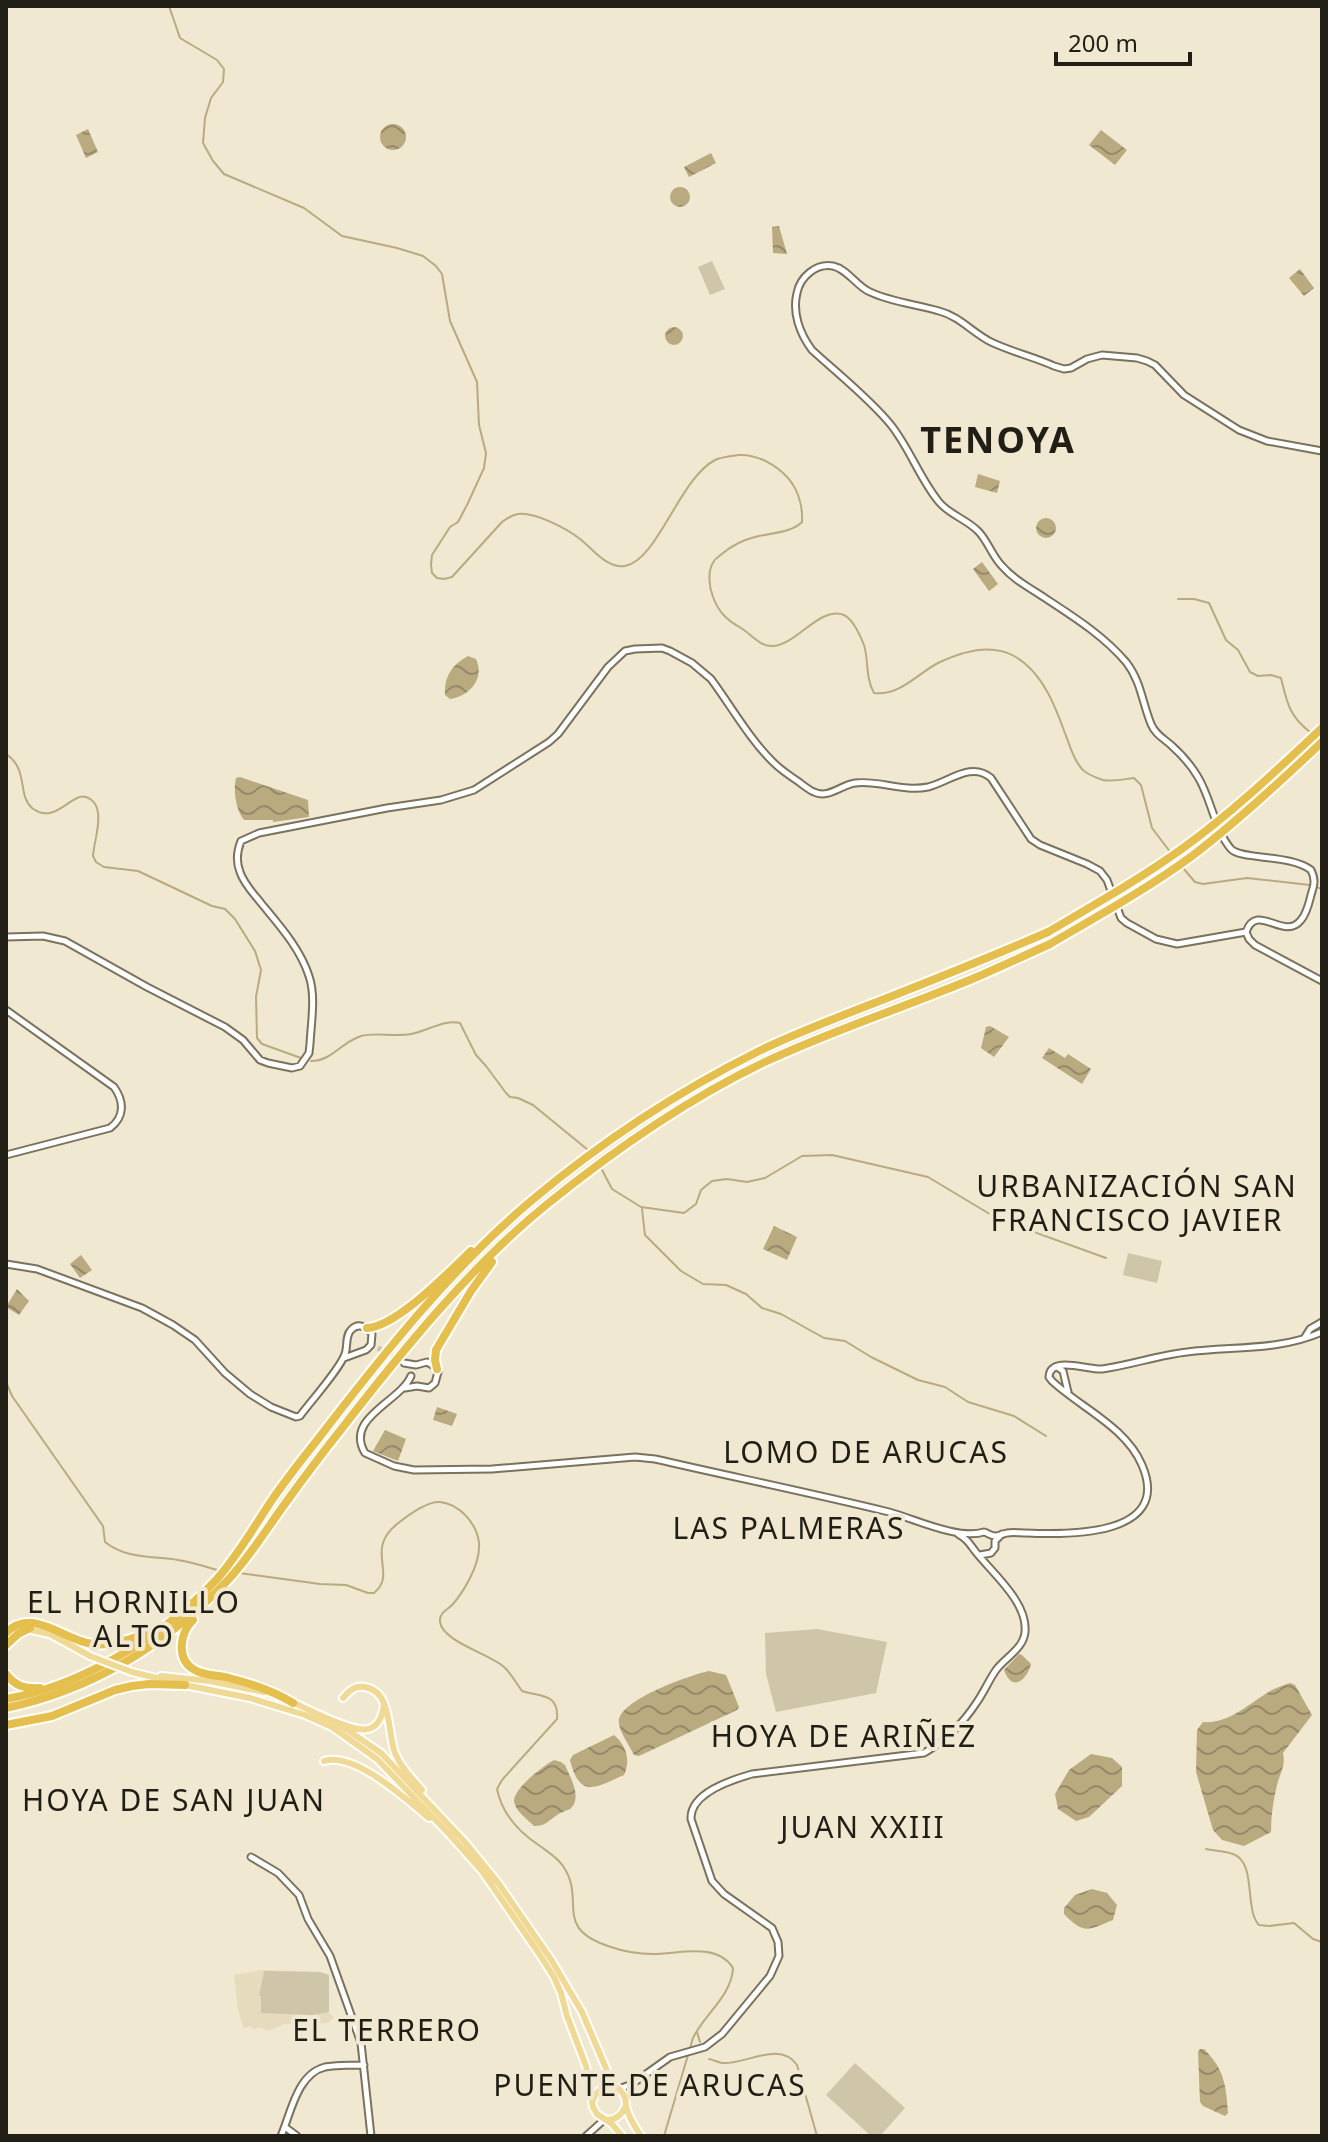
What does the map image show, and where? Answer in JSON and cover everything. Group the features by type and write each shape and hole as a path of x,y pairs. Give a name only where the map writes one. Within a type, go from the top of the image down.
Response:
{"highway":[{"path":"367,1328 377,1328 420,1297 622,1130 686,1090 761,1050 1048,932 1184,847 1253,792 1322,728"},
{"path":"293,1703 270,1690 190,1668 182,1647 188,1625 229,1580 286,1501 390,1369 446,1304 526,1223 619,1148 689,1102 767,1061 978,977 1050,944 1122,902 1190,857 1259,802 1322,742"},
{"path":"6,1699 22,1697 82,1675 120,1655 184,1610 218,1577 317,1440 392,1347 495,1232"},
{"path":"437,1369 436,1350 442,1338 481,1275 507,1243"},
{"path":"6,1708 68,1690 126,1662 196,1614"},
{"path":"6,1635 20,1624 36,1623 80,1642 109,1645 162,1626"},
{"path":"6,1645 30,1628"},
{"path":"6,1674 12,1682 25,1688 53,1686"},
{"path":"6,1725 52,1716 132,1686 185,1685"}],"main road":[{"path":"6,1635 30,1628 50,1634 90,1656 132,1672 279,1706 332,1727 377,1759 450,1835 502,1898 585,2017 641,2136"},
{"path":"149,1676 198,1679 268,1693 357,1729 367,1730 375,1725 382,1717 384,1704"},
{"path":"343,1698 349,1690 357,1687 367,1687 380,1697 388,1714 394,1751 400,1764 499,1884 544,1948 557,1977 586,2066 593,2107 622,2136"},
{"path":"334,1721 381,1753 441,1815"},
{"path":"324,1761 337,1758 361,1767 407,1799 450,1835"},
{"path":"593,2100 599,2089 617,2088"},
{"path":"606,2119 611,2120 621,2114 626,2102"}],"street":[{"path":"1322,451 1267,441 1239,430 1184,395 1155,365 1137,358 1095,356 1064,369 989,341 940,311 909,305 867,291 832,266 810,272 797,290 798,327 803,339 889,423 940,503 977,530 994,557 1016,580 1078,620 1125,662 1141,690 1151,726 1198,776 1222,833 1234,852 1301,864 1311,870 1315,881 1302,919 1295,925 1282,927 1255,920 1246,932 1255,945 1322,981"},
{"path":"6,937 43,936 65,941 235,1033 260,1060 292,1068 300,1066 309,1053 310,1044 309,975 288,936 240,872 238,849 241,841 259,833 441,800 474,790 558,734 618,656 635,649 662,648 703,670 764,753 813,792 828,793 852,783 918,789 969,771 984,772 1031,839 1100,871 1107,880 1121,918 1127,923 1156,939 1177,944 1246,932"},
{"path":"6,1010 114,1087 122,1103 116,1124 100,1132 6,1155"},
{"path":"6,1264 37,1269 142,1308 195,1340 225,1373 250,1394 291,1416 300,1416 344,1358 347,1335 352,1329 360,1326 367,1328 372,1334 371,1345 344,1358"},
{"path":"1305,1338 1310,1329 1322,1322"},
{"path":"994,1539 1003,1534 1094,1531 1125,1522 1144,1503 1146,1478 1137,1456 1124,1438 1052,1381 1049,1372 1052,1368 1061,1364 1103,1369 1172,1354 1277,1345 1322,1332"},
{"path":"348,1343 359,1352"},
{"path":"371,1345 378,1348"},
{"path":"401,1390 433,1386 437,1380 437,1369 427,1362 416,1365 404,1363 417,1386"},
{"path":"416,1365 401,1390 362,1426 359,1437 365,1453 394,1466 414,1470 492,1469 621,1457 655,1459 891,1513 968,1539 1018,1605 1024,1619 1022,1643 995,1672 967,1715 942,1741 924,1753 752,1774 714,1790 693,1806 691,1819 712,1881 724,1894 768,1923 776,1934 779,1956 774,1970 736,2020 715,2040 699,2049 674,2055 641,2078 617,2088"},
{"path":"1057,1367 1062,1369 1068,1392"},
{"path":"1052,1381 1060,1381 1071,1369 1079,1367"},
{"path":"954,1532 987,1533 994,1539 995,1548 989,1560 992,1569"},
{"path":"976,1552 973,1542 977,1534"},
{"path":"976,1552 984,1555 991,1553"},
{"path":"251,1857 278,1873 299,1895 330,1956 361,2043 371,2136"},
{"path":"281,2136 305,2079 327,2067 364,2065"},
{"path":"626,2102 641,2078"},
{"path":"588,2134 597,2114"},
{"path":"588,2134 606,2119"},
{"path":"285,2127 297,2136"}],"shaded area":[{"path":"712,261 725,289 710,295 698,267"},
{"path":"1128,1253 1162,1261 1157,1283 1123,1275"},
{"path":"817,1629 887,1642 876,1693 776,1712 766,1674 765,1633"},
{"path":"263,1970 329,1975 329,2012 334,2017 328,2023 284,2024 269,2031 259,2027 252,2029 251,2026 244,2028 238,2010 234,1975"},
{"path":"264,1971 320,1972 329,1975 329,2012 313,2015 261,2013 259,1996"},
{"path":"855,2063 905,2108 880,2136 871,2136 826,2095"}],"water":[{"path":"393,124 402,128 406,137 402,146 393,150 384,146 380,137 384,128"},
{"path":"88,129 98,152 86,158 76,135"},
{"path":"1101,130 1127,150 1115,165 1089,145"},
{"path":"711,153 716,163 689,177 684,167"},
{"path":"676,187 684,187 690,197 684,207 676,207 670,201 670,193"},
{"path":"779,226 787,254 773,253 772,227"},
{"path":"1300,269 1314,288 1304,296 1289,278"},
{"path":"674,327 683,336 674,345 665,336"},
{"path":"978,474 1000,481 997,493 975,487"},
{"path":"1042,518 1050,518 1056,528 1050,538 1042,538 1036,532 1036,524"},
{"path":"982,562 998,584 989,591 973,569"},
{"path":"468,656 476,659 477,679 464,694 450,699 445,695 448,677 453,667"},
{"path":"236,778 308,800 309,817 273,822 244,820 235,794"},
{"path":"990,1026 1009,1037 994,1057 981,1048 986,1027"},
{"path":"1049,1048 1065,1058 1068,1054 1091,1069 1082,1084 1042,1058"},
{"path":"774,1226 797,1237 787,1260 763,1249"},
{"path":"81,1255 92,1270 80,1278 70,1264"},
{"path":"17,1289 29,1301 19,1315 6,1307"},
{"path":"437,1407 457,1414 452,1426 433,1420"},
{"path":"385,1430 406,1439 398,1461 373,1451"},
{"path":"1019,1654 1031,1664 1023,1679 1015,1682 1007,1677 1004,1670"},
{"path":"709,1671 726,1675 739,1707 737,1710 639,1756 634,1755 620,1728 619,1719 624,1711 658,1689"},
{"path":"1290,1683 1295,1685 1312,1715 1283,1753 1271,1832 1244,1846 1222,1840 1213,1830 1196,1772 1197,1730 1203,1722 1231,1716 1272,1690"},
{"path":"614,1735 626,1753 624,1775 597,1786 584,1785 574,1773 570,1760 573,1755"},
{"path":"1091,1754 1112,1758 1122,1767 1122,1786 1089,1817 1076,1821 1058,1809 1055,1794 1069,1770"},
{"path":"554,1760 565,1765 574,1787 574,1804 544,1824 534,1826 517,1808 515,1796 530,1778"},
{"path":"1092,1889 1107,1893 1117,1905 1113,1920 1087,1929 1064,1914 1064,1908 1075,1895"},
{"path":"1200,2049 1211,2057 1223,2079 1228,2113 1225,2116 1200,2102"}],"waterway":[{"path":"169,6 180,38 217,60 224,69 223,82 211,98 205,118 203,143 224,174 304,208 342,236 423,256 442,274 450,321 477,382 479,425 486,453 484,468 467,505 432,555 432,573 437,578 452,577 502,522 518,514 541,518 559,526 606,561 625,566 637,561 648,550 702,470 715,460 727,457 745,455 762,460 778,469 792,483 800,502 802,522 786,531 742,541 714,560 710,589 724,616 759,642 772,646 790,640 826,616 835,613 844,615 853,624 864,645 869,681 874,693 900,688 956,655 996,650 1014,656 1041,681 1082,769 1103,780 1134,778 1141,785 1152,828 1171,853"},
{"path":"1178,599 1209,603 1226,640 1238,650 1250,672 1258,676 1281,678 1293,714 1310,732"},
{"path":"6,754 18,767 28,803 39,812 56,811 81,797 94,802 98,818 93,856 96,862 104,867 138,871 212,906 225,909 235,919 255,951 261,970 256,997 257,1038 262,1044 301,1058"},
{"path":"1183,868 1195,882 1203,884 1247,878 1322,889"},
{"path":"311,1061 325,1058 361,1036 411,1034 442,1024 460,1023 476,1055 510,1097 533,1105 588,1150"},
{"path":"601,1168 612,1189 641,1207 684,1213 696,1204 701,1190 712,1181 727,1179 747,1182 765,1178 802,1156 832,1155 928,1177 998,1219 1106,1258"},
{"path":"642,1209 645,1235 681,1271 703,1284 726,1285 746,1294 762,1308 781,1314 824,1338 845,1341 918,1380 945,1387 968,1402 1014,1416 1046,1436"},
{"path":"6,1382 12,1396 103,1526 105,1542 130,1554 183,1561 221,1571"},
{"path":"239,1573 346,1585 374,1593 383,1578 383,1543 406,1517 423,1506 440,1502 461,1511 471,1522 478,1536 477,1561 462,1591 441,1616 443,1629 458,1642 504,1667 522,1691 552,1700 557,1711 557,1719 497,1789 508,1815 526,1835 563,1866 572,1891 576,1922 593,1940 637,1953 708,1952 726,1960 733,1968 723,1996 693,2038 664,2136"},
{"path":"1206,1849 1233,1854 1245,1866 1252,1909 1259,1925 1294,1923 1313,1939 1322,1942"},
{"path":"697,2032 700,2042"},
{"path":"709,2059 731,2063 772,2054 790,2058 797,2065 817,2136"}],"tunnel":[{"path":"378,1348 398,1360"}],"district":[{"name":"TENOYA","path":"998,440"},
{"name":"URBANIZACIÓN SAN FRANCISCO JAVIER","path":"1137,1204"},
{"name":"LOMO DE ARUCAS","path":"866,1453"},
{"name":"LAS PALMERAS","path":"789,1529"},
{"name":"EL HORNILLO ALTO","path":"134,1620"},
{"name":"HOYA DE ARIÑEZ","path":"844,1737"},
{"name":"HOYA DE SAN JUAN","path":"174,1801"},
{"name":"JUAN XXIII","path":"863,1828"},
{"name":"EL TERRERO","path":"387,2031"},
{"name":"PUENTE DE ARUCAS","path":"650,2086"}]}
